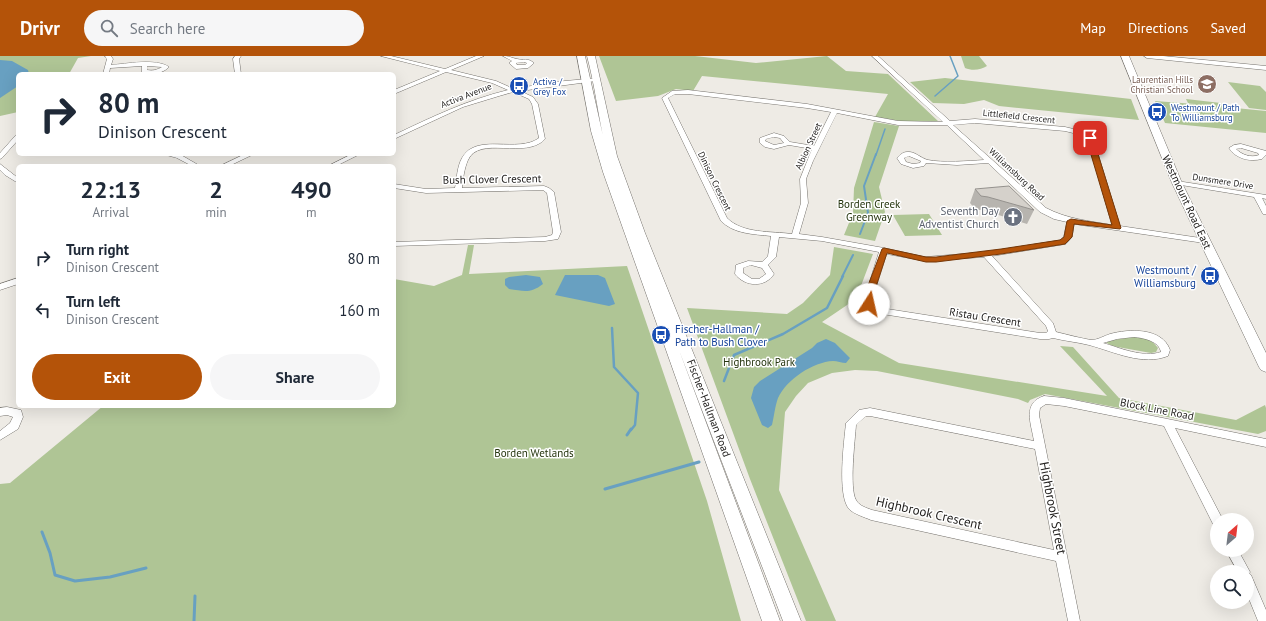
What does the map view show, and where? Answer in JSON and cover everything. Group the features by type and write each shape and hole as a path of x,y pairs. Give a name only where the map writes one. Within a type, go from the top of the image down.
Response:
{"main road":[{"name":"Fischer-Hallman Road","path":"581,56 591,80 603,118 612,156 640,233 792,621"},
{"name":"Fischer-Hallman Road","path":"591,56 591,80 596,131 608,172 771,621"},
{"name":"Westmount Road East","path":"1125,56 1177,183 1266,367"}],"street":[{"path":"107,72 110,59 108,56"},
{"path":"238,56 236,59 238,72"},
{"path":"388,56 494,82 532,98 535,104 542,139 533,145 491,146 474,151 465,160 458,190"},
{"path":"396,91 481,56"},
{"path":"506,56 517,61"},
{"name":"Williamsburg Road","path":"875,56 1043,210 1056,217 1071,221 1204,241"},
{"path":"1147,56 1266,68"},
{"path":"108,67 145,64"},
{"name":"Activa Avenue","path":"396,136 463,105 513,90 551,83 591,80"},
{"name":"Dinison Crescent","path":"948,123 916,125 898,123 801,105 688,92 674,92 665,98 724,219 731,226 737,229 776,235 795,236 884,250 926,259 986,254 1063,242 1068,237 1071,221"},
{"name":"Albion Street","path":"795,236 805,205 802,181 816,148 835,111"},
{"name":"Littlefield Crescent","path":"948,123 975,120 1065,130 1085,135 1091,141 1117,228"},
{"path":"0,157 16,138"},
{"path":"787,143 816,148"},
{"path":"179,156 193,164"},
{"path":"228,164 246,156"},
{"path":"336,164 354,156"},
{"path":"924,161 964,164 990,161"},
{"path":"0,166 7,174 16,179"},
{"name":"Dunsmere Drive","path":"1177,183 1266,196"},
{"name":"Bush Clover Crescent","path":"396,186 426,191 547,189 550,192 557,235 552,238 545,239 396,244"},
{"path":"1256,195 1266,212"},
{"path":"763,265 772,257 776,235"},
{"name":"Ristau Crescent","path":"884,250 868,300 869,304 879,311 1040,336 1051,334 1052,331 1050,325 986,254"},
{"path":"0,287 16,282"},
{"path":"1051,334 1093,343 1124,353 1145,356 1161,356 1165,354 1164,347 1157,341 1141,334 1122,334 1108,337 1093,343"},
{"name":"Block Line Road","path":"1044,400 1064,402 1266,443"},
{"name":"Highbrook Street","path":"1044,400 1035,406 1034,415 1074,621"},
{"path":"0,412 13,411 17,413 18,417 14,426 0,436"},
{"name":"Highbrook Crescent","path":"1040,446 870,412 863,413 851,423 848,490 851,503 859,510 870,515 1062,557"},
{"path":"1167,423 1213,513"},
{"path":"1254,596 1264,621"}],"green space":[{"path":"0,56 91,56 78,58 70,72 16,72 16,112 0,116"},
{"path":"599,56 695,56 756,63 827,56 846,71 888,74 938,121 907,122 875,117 888,94 702,76 693,91 676,89 658,96 616,101"},
{"path":"961,56 979,56 987,66 976,70 965,68"},
{"path":"945,78 1131,99 1139,120 999,106 984,100 964,104 933,103 910,82"},
{"path":"1228,82 1260,86 1266,92 1266,110 1249,108"},
{"path":"1186,99 1221,103 1225,107 1266,111 1266,133 1165,123 1155,101 1195,104 1188,103"},
{"name":"Borden Creek Greenway","path":"874,122 899,126 879,187 885,212 875,241 844,235 853,213 854,188"},
{"path":"929,214 942,235 905,236 893,215"},
{"name":"Borden Wetlands","path":"468,245 474,245 469,274 627,266 707,501 741,621 0,621 0,484 10,483 101,408 396,408 396,279 434,286 462,275"},
{"name":"Highbrook Park","path":"834,247 873,254 856,299 822,322 899,363 1107,396 1060,346 1073,347 1119,398 1236,420 1265,405 1266,431 1258,434 1045,394 1030,400 1028,403 1018,399 877,371 855,370 832,373 808,383 796,396 785,412 779,490 836,621 806,621 750,479 687,308 787,314 803,303 830,275"},
{"path":"1138,336 1154,343 1158,348 1156,352 1151,353 1112,346 1107,343 1107,341"}],"water":[{"path":"0,60 12,61 28,70 28,72 16,72 16,87 0,98"},
{"path":"526,275 540,277 543,284 530,291 509,289 505,285 505,279 509,277"},
{"path":"565,275 598,275 605,278 615,304 609,306 555,295"},
{"path":"826,339 835,343 850,358 846,363 833,361 825,362 809,368 794,378 782,391 778,398 772,425 768,428 762,425 751,398 754,387 760,381 812,348 817,343"}],"building":[{"path":"1009,186 1034,210 981,196 975,189"}],"waterway":[{"path":"935,96 958,76 950,56"},
{"path":"876,155 885,129"},
{"path":"860,234 868,213 864,186 876,154"},
{"path":"842,277 853,255"},
{"path":"724,381 734,355 783,334 827,308 843,276"},
{"path":"612,328 614,367 638,393 635,425 631,430"},
{"path":"627,435 631,429"},
{"path":"605,489 699,462"},
{"path":"42,532 50,553 55,575 75,581 110,577 146,568"},
{"path":"194,621 195,596"}],"place":[{"name":"Laurentian Hills Christian School","path":"1207,84"},
{"name":"Activa / Grey Fox","path":"519,86"},
{"name":"Westmount / Path To Williamsburg","path":"1157,112"},
{"name":"Seventh Day Adventist Church","path":"1013,217"},
{"name":"Westmount / Williamsburg","path":"1210,276"},
{"name":"Fischer-Hallman / Path to Bush Clover","path":"661,335"}],"route":[{"path":"869,304 868,296 884,250 936,260 1046,246 1063,242 1068,237 1070,232 1071,221 1117,228 1090,138"}]}
